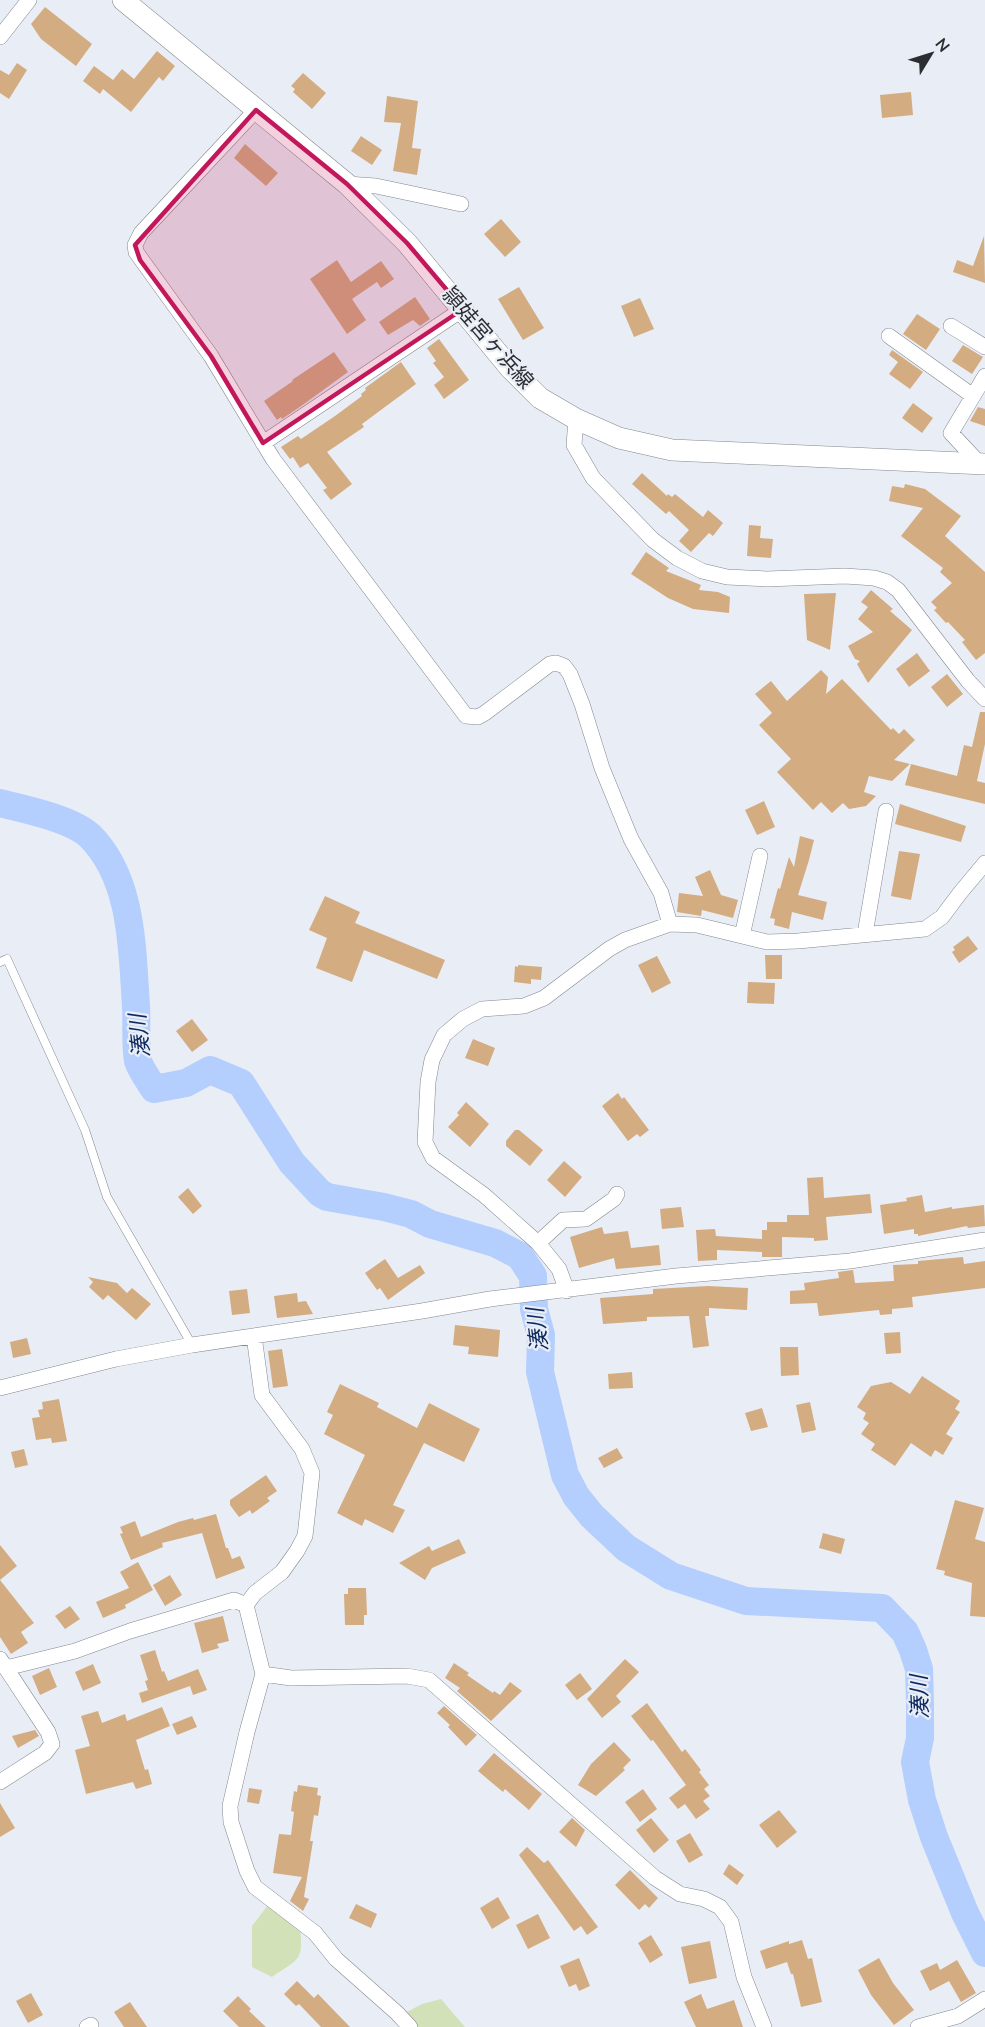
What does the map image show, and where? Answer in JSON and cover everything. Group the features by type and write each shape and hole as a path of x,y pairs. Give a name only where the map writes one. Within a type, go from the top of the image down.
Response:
{"main road":[{"name":"頴娃宮ヶ浜線","path":"123,0 347,184 407,243 510,368 540,398 576,419 620,438 672,450 982,463"}],"street":[{"path":"0,37 29,0"},
{"path":"256,110 141,233 135,245 140,260 211,356 273,459 466,716 478,717 550,664 556,663 564,666 570,674 582,704 602,768 631,839 661,893 670,924"},
{"path":"347,184 376,186 461,204"},
{"path":"263,443 463,309"},
{"path":"951,326 985,347"},
{"path":"889,336 973,396"},
{"path":"982,463 951,433 985,376"},
{"path":"576,419 574,445 593,478 653,540 677,558 702,571 727,577 767,579 845,576 874,578 887,582 898,590 968,681 985,699"},
{"path":"865,934 886,811"},
{"path":"742,936 760,856"},
{"path":"561,1292 559,1269 538,1243 483,1195 433,1158 425,1142 428,1083 432,1060 444,1035 463,1019 482,1009 524,1006 544,998 609,949 626,940 670,924 697,925 767,942 926,928 934,925 942,917 985,863"},
{"path":"538,1243 563,1220 586,1219 618,1194"},
{"path":"0,1388 116,1359 192,1345 490,1299 676,1276 850,1261 985,1240"},
{"path":"246,1605 255,1593 282,1572 305,1536 312,1473 302,1449 262,1395 254,1336"},
{"path":"0,1782 21,1766 45,1753 52,1744 48,1732 3,1664 75,1651 130,1631 234,1600 246,1605"},
{"path":"246,1605 263,1674 230,1806 231,1822 247,1871 255,1887 315,1933 336,1959 410,2027"},
{"path":"263,1674 291,1678 407,1676 429,1680 655,1878 680,1894 704,1899 720,1907 732,1922 744,1977 764,2027"},
{"path":"918,2027 958,2016 980,2003"}],"lane":[{"path":"0,962 7,959 86,1130 107,1197 192,1345"}],"highlighted area":[{"path":"256,110 347,184 407,243 463,309 263,443 211,356 140,260 135,245"}],"green space":[{"path":"268,1905 300,1928 301,1939 300,1954 297,1958 272,1977 252,1967 252,1926"},
{"path":"441,1999 465,2027 417,2027 405,2013 422,2004"}],"building":[{"path":"45,7 92,44 76,66 41,39 31,24"},
{"path":"157,51 175,66 163,81 159,77 131,112 103,89 100,94 83,81 94,66 113,80 122,69 134,79"},
{"path":"17,63 27,70 9,99 0,93 0,70 9,75"},
{"path":"303,73 326,93 312,109 293,92 295,89 291,86"},
{"path":"911,92 913,115 882,118 880,95"},
{"path":"387,96 418,101 412,148 421,149 417,175 393,171 401,123 384,122"},
{"path":"361,136 382,150 372,165 351,151"},
{"path":"245,144 278,173 266,186 234,158"},
{"path":"501,219 521,242 505,257 484,234"},
{"path":"984,236 985,283 953,272 957,260 973,266"},
{"path":"337,260 351,282 381,261 394,279 381,288 377,282 352,299 366,320 347,334 310,279"},
{"path":"519,287 544,328 523,340 498,299"},
{"path":"415,297 430,319 420,326 413,320 388,335 379,322"},
{"path":"640,298 654,329 634,337 621,306"},
{"path":"917,314 940,329 926,350 903,334"},
{"path":"439,339 469,380 444,399 434,385 444,377 433,363 436,361 427,348"},
{"path":"963,345 983,357 972,374 952,361"},
{"path":"892,350 923,372 910,389 889,374 898,362 889,355"},
{"path":"334,352 348,372 282,419 281,417 277,420 264,401"},
{"path":"401,362 416,384 362,424 364,427 327,452 352,484 331,500 323,490 327,488 308,463 300,468 293,457 290,459 281,447 298,436 301,439 335,416 362,396 365,388"},
{"path":"913,403 933,418 922,433 902,418"},
{"path":"978,407 985,409 985,426 970,421"},
{"path":"642,473 667,496 668,494 672,497 675,494 703,517 708,510 723,523 713,536 709,533 691,552 679,541 689,530 669,511 666,514 632,484"},
{"path":"905,484 925,489 961,516 945,536 985,572 985,653 976,660 962,642 965,640 934,610 937,608 931,602 952,583 940,572 943,568 901,536 923,508 889,501 892,486 904,488"},
{"path":"749,525 761,526 760,538 773,539 771,558 747,556"},
{"path":"646,552 669,568 666,571 701,585 699,590 718,592 730,597 729,613 693,609 668,598 631,574"},
{"path":"871,590 912,630 868,683 857,664 860,661 855,659 848,646 873,632 858,619 868,607 861,602"},
{"path":"836,593 830,650 807,640 804,594"},
{"path":"917,653 930,671 909,687 896,669"},
{"path":"821,670 828,677 826,694 842,679 891,730 893,728 899,734 904,729 915,740 894,760 910,764 892,781 869,776 864,792 876,796 866,806 849,809 843,803 832,813 821,802 813,810 777,772 791,759 759,725 772,713 755,694 771,681 787,701"},
{"path":"947,674 963,694 947,707 931,687"},
{"path":"980,712 985,712 985,744 977,781 985,783 985,804 905,785 911,764 957,776 964,745 972,747"},
{"path":"764,801 775,827 757,835 745,810"},
{"path":"900,804 966,826 961,842 895,824"},
{"path":"800,836 814,840 798,895 827,902 823,920 792,912 789,929 774,925 775,919 770,918 789,857 794,867"},
{"path":"899,851 920,854 911,900 891,896"},
{"path":"710,870 721,895 738,900 733,918 702,910 701,916 677,912 679,893 703,896 695,877"},
{"path":"325,896 360,912 355,923 445,960 437,979 364,950 352,982 316,968 327,938 309,930"},
{"path":"968,936 978,949 959,963 952,952 955,950 953,947"},
{"path":"765,955 782,955 782,979 766,979"},
{"path":"657,956 671,983 652,993 638,965"},
{"path":"518,965 542,967 541,980 531,979 531,984 514,982 515,966 518,967"},
{"path":"748,982 775,983 774,1004 747,1003"},
{"path":"192,1019 208,1040 192,1052 176,1031"},
{"path":"473,1039 495,1048 488,1066 465,1058"},
{"path":"618,1093 622,1099 624,1097 649,1130 640,1137 637,1134 628,1141 602,1106"},
{"path":"466,1102 489,1124 470,1147 448,1127 459,1115 457,1113"},
{"path":"515,1130 519,1130 543,1150 530,1166 506,1146 506,1141"},
{"path":"564,1161 582,1177 565,1197 547,1180"},
{"path":"823,1177 824,1198 870,1194 872,1213 826,1217 828,1240 814,1241 814,1238 782,1237 782,1257 762,1257 762,1252 717,1250 717,1260 698,1261 696,1230 715,1229 716,1236 762,1239 762,1230 767,1230 767,1222 787,1222 787,1215 809,1215 807,1178"},
{"path":"188,1188 202,1206 193,1214 178,1197"},
{"path":"922,1195 925,1212 984,1205 985,1226 968,1228 967,1226 918,1236 914,1234 914,1229 884,1234 880,1205 907,1201 906,1198"},
{"path":"681,1207 684,1227 662,1229 660,1209"},
{"path":"602,1227 604,1234 628,1231 631,1248 659,1245 661,1265 616,1269 614,1258 579,1268 570,1237"},
{"path":"963,1257 964,1264 985,1261 985,1288 912,1297 913,1307 892,1309 892,1314 880,1315 879,1310 819,1316 817,1303 790,1304 790,1291 805,1290 804,1283 839,1278 838,1272 853,1270 855,1283 894,1281 893,1265 918,1264 918,1261"},
{"path":"385,1259 398,1278 420,1265 425,1273 388,1300 380,1288 377,1290 365,1273"},
{"path":"88,1277 117,1283 127,1293 132,1288 151,1304 136,1320 108,1295 103,1300 89,1287 93,1282"},
{"path":"708,1286 748,1288 747,1310 709,1308 709,1316 705,1316 709,1346 693,1348 689,1316 647,1317 647,1321 603,1324 600,1298 653,1294 653,1289"},
{"path":"247,1289 250,1313 232,1315 229,1291"},
{"path":"297,1293 298,1302 306,1301 313,1314 277,1318 274,1296"},
{"path":"455,1325 500,1330 498,1357 468,1354 469,1347 453,1345"},
{"path":"900,1332 901,1353 886,1354 884,1333"},
{"path":"27,1338 31,1354 13,1358 10,1342"},
{"path":"780,1347 798,1347 799,1375 781,1376"},
{"path":"282,1349 288,1386 273,1388 268,1351"},
{"path":"632,1372 633,1388 609,1389 608,1374"},
{"path":"922,1376 960,1401 955,1409 960,1412 946,1434 953,1438 943,1455 935,1450 931,1457 911,1443 895,1466 871,1450 875,1444 861,1434 869,1423 863,1419 866,1413 857,1407 871,1386 891,1382 910,1394"},
{"path":"340,1384 379,1403 377,1407 417,1428 429,1403 480,1429 464,1462 424,1443 393,1505 405,1510 393,1533 365,1519 362,1526 337,1513 365,1455 324,1434 333,1415 327,1412"},
{"path":"59,1399 67,1441 52,1443 51,1438 36,1440 32,1418 40,1417 38,1410 43,1409 42,1402"},
{"path":"810,1402 816,1430 802,1433 796,1405"},
{"path":"762,1408 768,1427 751,1431 745,1413"},
{"path":"617,1448 623,1458 604,1468 598,1458"},
{"path":"24,1449 28,1465 15,1468 11,1452"},
{"path":"266,1475 277,1491 267,1498 270,1501 252,1514 250,1510 239,1517 230,1505 230,1500"},
{"path":"955,1500 984,1508 975,1539 985,1542 985,1617 970,1616 972,1583 944,1575 945,1571 936,1569"},
{"path":"216,1514 226,1548 232,1559 240,1556 245,1568 216,1579 202,1533 162,1543 163,1547 131,1560 120,1534 123,1533 120,1527 135,1521 141,1537 178,1522"},
{"path":"823,1533 845,1539 841,1554 819,1548"},
{"path":"459,1539 466,1553 432,1568 425,1580 399,1563 429,1546 432,1551"},
{"path":"0,1545 17,1566 0,1580"},
{"path":"138,1562 153,1590 125,1605 126,1608 103,1618 96,1602 129,1588 120,1572"},
{"path":"170,1575 182,1595 165,1606 153,1585"},
{"path":"0,1580 34,1623 21,1632 28,1643 11,1654 0,1637"},
{"path":"348,1588 366,1588 367,1615 364,1615 364,1625 345,1625 344,1594 348,1594"},
{"path":"70,1606 80,1619 65,1629 55,1616"},
{"path":"223,1616 229,1641 217,1644 219,1648 202,1653 194,1623"},
{"path":"155,1650 162,1672 164,1671 168,1681 198,1669 207,1690 193,1695 190,1686 142,1703 139,1693 148,1690 145,1681 148,1680 140,1655"},
{"path":"625,1659 639,1672 616,1696 621,1702 602,1718 587,1699"},
{"path":"454,1663 493,1693 494,1691 500,1695 510,1682 522,1691 491,1721 457,1691 460,1688 445,1678"},
{"path":"93,1664 101,1683 83,1691 75,1672"},
{"path":"49,1668 57,1687 40,1695 32,1676"},
{"path":"580,1673 592,1689 577,1700 565,1685"},
{"path":"647,1703 682,1752 685,1749 701,1770 699,1772 709,1785 704,1789 710,1796 703,1801 710,1809 696,1819 685,1804 678,1809 669,1798 686,1785 653,1740 651,1741 631,1716"},
{"path":"444,1706 477,1735 466,1746 448,1727 450,1725 437,1713"},
{"path":"162,1707 170,1726 136,1740 152,1784 136,1789 133,1782 86,1794 75,1750 90,1746 81,1716 98,1711 102,1723 125,1714 127,1721"},
{"path":"192,1716 197,1727 177,1735 172,1724"},
{"path":"35,1730 39,1736 18,1748 12,1736"},
{"path":"614,1742 631,1760 623,1768 625,1770 596,1796 578,1785 591,1764"},
{"path":"494,1753 542,1794 529,1810 505,1789 503,1792 478,1771"},
{"path":"298,1785 318,1788 317,1795 321,1796 318,1816 314,1815 310,1841 313,1841 304,1897 309,1899 303,1911 290,1901 302,1877 273,1873 279,1834 291,1835 294,1812 291,1811 294,1791 297,1792"},
{"path":"249,1788 262,1790 259,1804 247,1802"},
{"path":"643,1789 657,1809 640,1822 625,1802"},
{"path":"0,1803 15,1828 0,1837"},
{"path":"779,1810 797,1832 777,1848 759,1825"},
{"path":"572,1818 585,1830 576,1847 559,1832"},
{"path":"651,1818 669,1840 654,1853 636,1830"},
{"path":"690,1833 703,1855 689,1863 676,1841"},
{"path":"527,1847 544,1863 548,1860 598,1927 587,1935 581,1926 574,1931 519,1855"},
{"path":"729,1864 744,1875 737,1885 723,1874"},
{"path":"630,1870 658,1898 649,1908 645,1904 639,1910 615,1885"},
{"path":"498,1897 510,1918 492,1929 480,1908"},
{"path":"356,1904 377,1914 371,1928 349,1918"},
{"path":"538,1914 550,1938 528,1949 516,1925"},
{"path":"651,1935 663,1955 650,1963 638,1943"},
{"path":"802,1940 808,1959 812,1958 822,2002 801,2007 793,1974 787,1962 766,1969 760,1951 789,1941 789,1944"},
{"path":"710,1941 717,1978 689,1984 681,1947"},
{"path":"579,1958 590,1986 579,1991 576,1984 569,1987 560,1966"},
{"path":"879,1958 893,1983 914,2010 894,2025 871,1995 858,1970"},
{"path":"957,1960 976,1993 961,2002 949,1981 930,1991 920,1971 937,1963 940,1970"},
{"path":"297,1981 314,1998 318,1994 350,2027 321,2027 299,2004 296,2006 284,1994"},
{"path":"31,1993 43,2015 28,2023 16,2001"},
{"path":"701,1994 707,2009 734,2000 743,2027 696,2027 684,2002"},
{"path":"238,1996 251,2009 249,2011 266,2027 239,2027 223,2011"},
{"path":"130,2002 147,2027 124,2027 114,2012"}],"waterway":[{"name":"湊川","path":"0,803 48,815 82,830 104,853 115,873 128,916 131,938 138,1061 154,1089 186,1083 210,1070 241,1083 292,1163 320,1193 327,1197 411,1214 430,1224 495,1243 520,1256 533,1276 534,1309 541,1335 540,1372 565,1475 576,1496 592,1516 626,1548 671,1576 746,1601 882,1608 905,1632 919,1669 920,1738 915,1762 922,1800 934,1837 965,1913 985,1953"}]}
